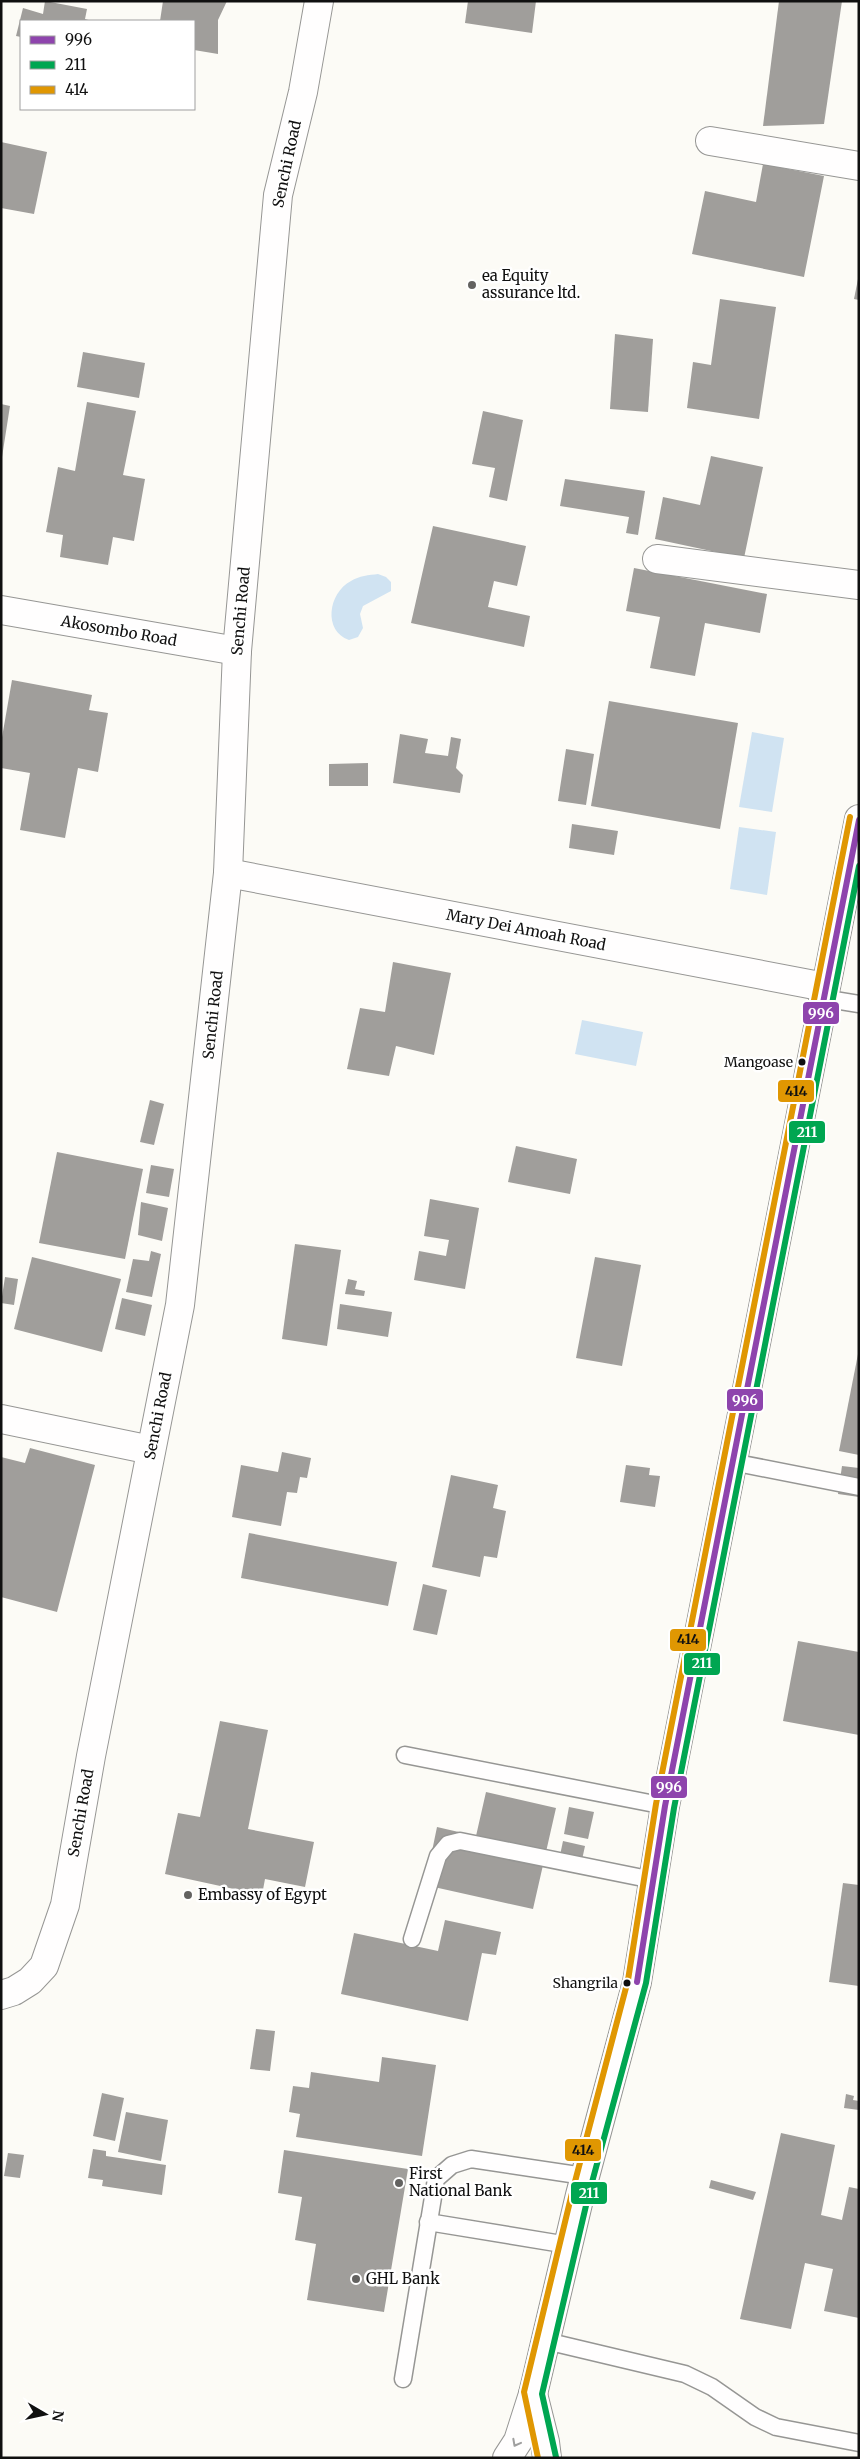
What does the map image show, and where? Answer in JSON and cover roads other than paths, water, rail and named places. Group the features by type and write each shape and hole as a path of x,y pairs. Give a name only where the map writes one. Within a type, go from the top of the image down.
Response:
{"street":[{"name":"Senchi Road","path":"1,1995 14,1991 30,1981 44,1966 66,1905 91,1756 180,1305 228,873 237,651 278,195 303,92 319,1"},
{"path":"710,141 859,166"},
{"path":"657,559 859,585"},
{"name":"Akosombo Road","path":"1,610 237,651"},
{"path":"507,2458 518,2442 533,2394 584,2176 637,1982 665,1806 859,819"},
{"name":"Mary Dei Amoah Road","path":"228,873 824,992"},
{"path":"1,1419 151,1450"},
{"path":"533,2394 547,2458"}],"lane":[{"path":"824,992 859,1004"},
{"path":"732,1462 859,1487"},
{"path":"405,1754 665,1806"},
{"path":"412,1939 438,1856 448,1844 460,1841 653,1880"},
{"path":"403,2379 436,2179 452,2165 471,2159 584,2176"},
{"path":"428,2222 568,2245"},
{"path":"546,2341 685,2374 712,2387 755,2417 776,2427 859,2443"}],"water":[{"path":"378,574 386,577 391,582 391,591 363,606 360,614 363,628 358,637 349,640 335,629 332,621 333,603 337,594 351,581"},
{"path":"752,732 784,738 772,812 739,807"},
{"path":"739,827 776,832 767,895 730,889"},
{"path":"582,1020 643,1032 636,1066 575,1054"}],"place":[{"name":"ea Equity assurance ltd.","path":"472,285"},
{"name":"Mangoase","path":"802,1062"},
{"name":"Embassy of Egypt","path":"188,1895"},
{"name":"Shangrila","path":"627,1983"},
{"name":"First National Bank","path":"399,2183"},
{"name":"GHL Bank","path":"356,2279"}]}
